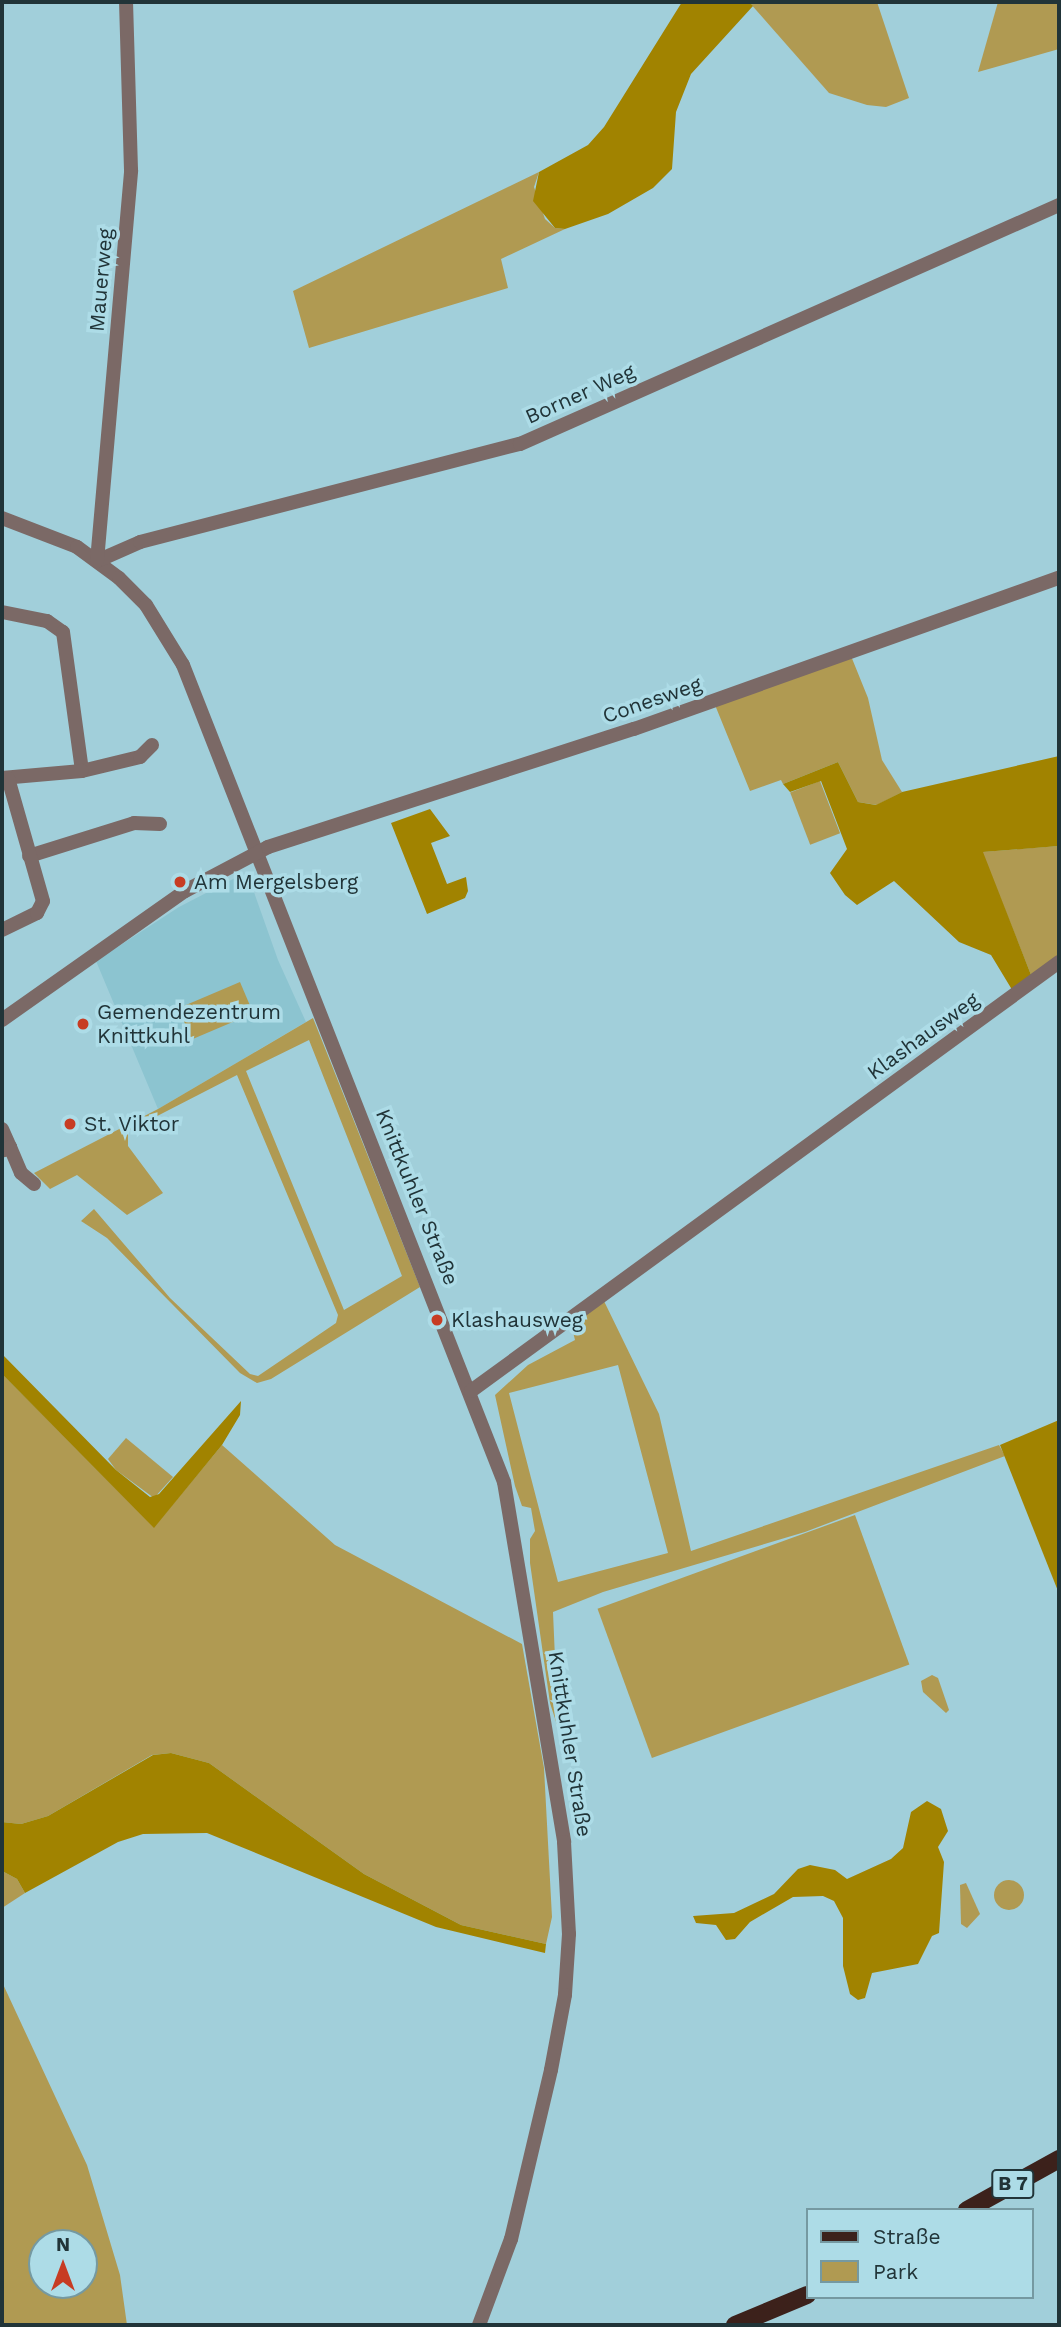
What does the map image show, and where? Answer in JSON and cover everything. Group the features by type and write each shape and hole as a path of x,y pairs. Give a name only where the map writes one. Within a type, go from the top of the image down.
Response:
{"main road":[{"name":"B 7","path":"971,2208 1059,2160"},
{"path":"734,2325 806,2295"}],"street":[{"name":"Mauerweg","path":"97,561 131,170 126,2"},
{"name":"Borner Weg","path":"97,561 139,542 520,443 1059,205"},
{"name":"Knittkuhler Straße","path":"2,518 40,530 97,561 146,605 183,665 498,1464 516,1539 564,1842 569,1902 565,1995 551,2070 511,2239 479,2325"},
{"name":"Conesweg","path":"256,852 634,729 1059,578"},
{"path":"2,612 47,621 64,632 82,771"},
{"path":"2,930 42,910 5,778 82,771 140,757 152,745"},
{"path":"29,856 134,823 160,824"},
{"path":"2,1020 186,891 256,852"},
{"name":"Klashausweg","path":"471,1391 1059,962"},
{"path":"2,1129 6,1149 21,1173 34,1184"}],"shaded area":[{"path":"682,2 749,2 753,6 691,74 676,112 672,169 653,188 608,214 565,229 555,228 533,201 539,172 588,145 604,127"},
{"path":"1059,756 1059,846 983,852 1033,980 1014,993 991,955 959,942 894,881 857,905 845,895 830,873 847,849 821,781 790,792 783,784 838,762 858,802 876,805 902,792"},
{"path":"430,809 450,836 431,843 447,884 466,877 468,891 465,898 427,914 391,823"},
{"path":"237,877 249,878 278,960 306,1022 158,1109 96,961 179,907"},
{"path":"2,1354 116,1470 150,1497 159,1494 241,1401 240,1415 222,1445 154,1528 2,1374"},
{"path":"1059,1420 1059,1591 1058,1591 1000,1445"},
{"path":"171,1753 209,1763 364,1874 461,1925 546,1944 545,1953 436,1927 207,1833 143,1834 118,1842 25,1893 17,1879 2,1871 2,1822 21,1824 48,1816 153,1755"},
{"path":"927,1801 941,1809 948,1831 938,1847 944,1862 939,1933 932,1936 918,1964 872,1973 865,1998 858,2000 850,1994 843,1966 843,1918 834,1901 823,1896 793,1897 750,1922 735,1939 726,1940 716,1925 696,1923 693,1916 734,1913 774,1894 798,1869 810,1865 835,1870 847,1879 891,1859 903,1848 911,1812"}],"green space":[{"path":"749,2 877,2 909,98 886,107 867,105 829,93"},
{"path":"998,2 1059,2 1059,49 978,72"},
{"path":"539,172 534,187 545,219 555,228 565,229 501,259 508,288 309,348 293,291"},
{"path":"851,656 868,698 882,760 902,792 877,805 858,802 838,762 783,784 781,780 750,791 715,705"},
{"path":"820,781 840,833 810,845 790,792"},
{"path":"1059,846 1059,960 1033,980 982,852"},
{"path":"240,982 253,1013 192,1039 178,1008"},
{"path":"313,1018 420,1287 271,1379 257,1383 240,1373 107,1238 81,1221 94,1209 170,1298 250,1374 258,1376 336,1323 338,1315 237,1075 128,1131 128,1146 163,1193 127,1215 77,1175 50,1189 34,1173 158,1109","holes":["309,1040 402,1276 344,1310 246,1071"]},
{"path":"603,1299 659,1414 691,1551 999,1445 1005,1456 805,1532 603,1592 553,1612 558,1728 550,1703 530,1563 530,1539 535,1531 531,1508 522,1506 515,1486 495,1395 528,1365 575,1340 571,1324","holes":["618,1365 668,1553 558,1582 509,1393"]},
{"path":"2,1374 154,1527 222,1445 335,1545 522,1644 544,1768 552,1917 546,1944 461,1925 364,1874 209,1763 171,1753 152,1755 48,1816 21,1824 2,1822"},
{"path":"126,1438 173,1477 154,1498 116,1470 108,1459"},
{"path":"855,1515 909,1664 652,1758 598,1609"},
{"path":"932,1675 938,1678 949,1710 946,1713 923,1692 921,1681"},
{"path":"2,1871 17,1879 25,1893 2,1908"},
{"path":"1009,1880 1019,1885 1024,1895 1019,1905 1009,1910 999,1905 994,1895 999,1885"},
{"path":"966,1883 980,1914 967,1928 961,1924 960,1885"},
{"path":"2,1982 87,2165 120,2275 127,2325 2,2325"}],"place":[{"name":"Am Mergelsberg","path":"180,882"},
{"name":"Gemendezentrum Knittkuhl","path":"83,1024"},
{"name":"St. Viktor","path":"70,1124"},
{"name":"Klashausweg","path":"437,1320"}]}
